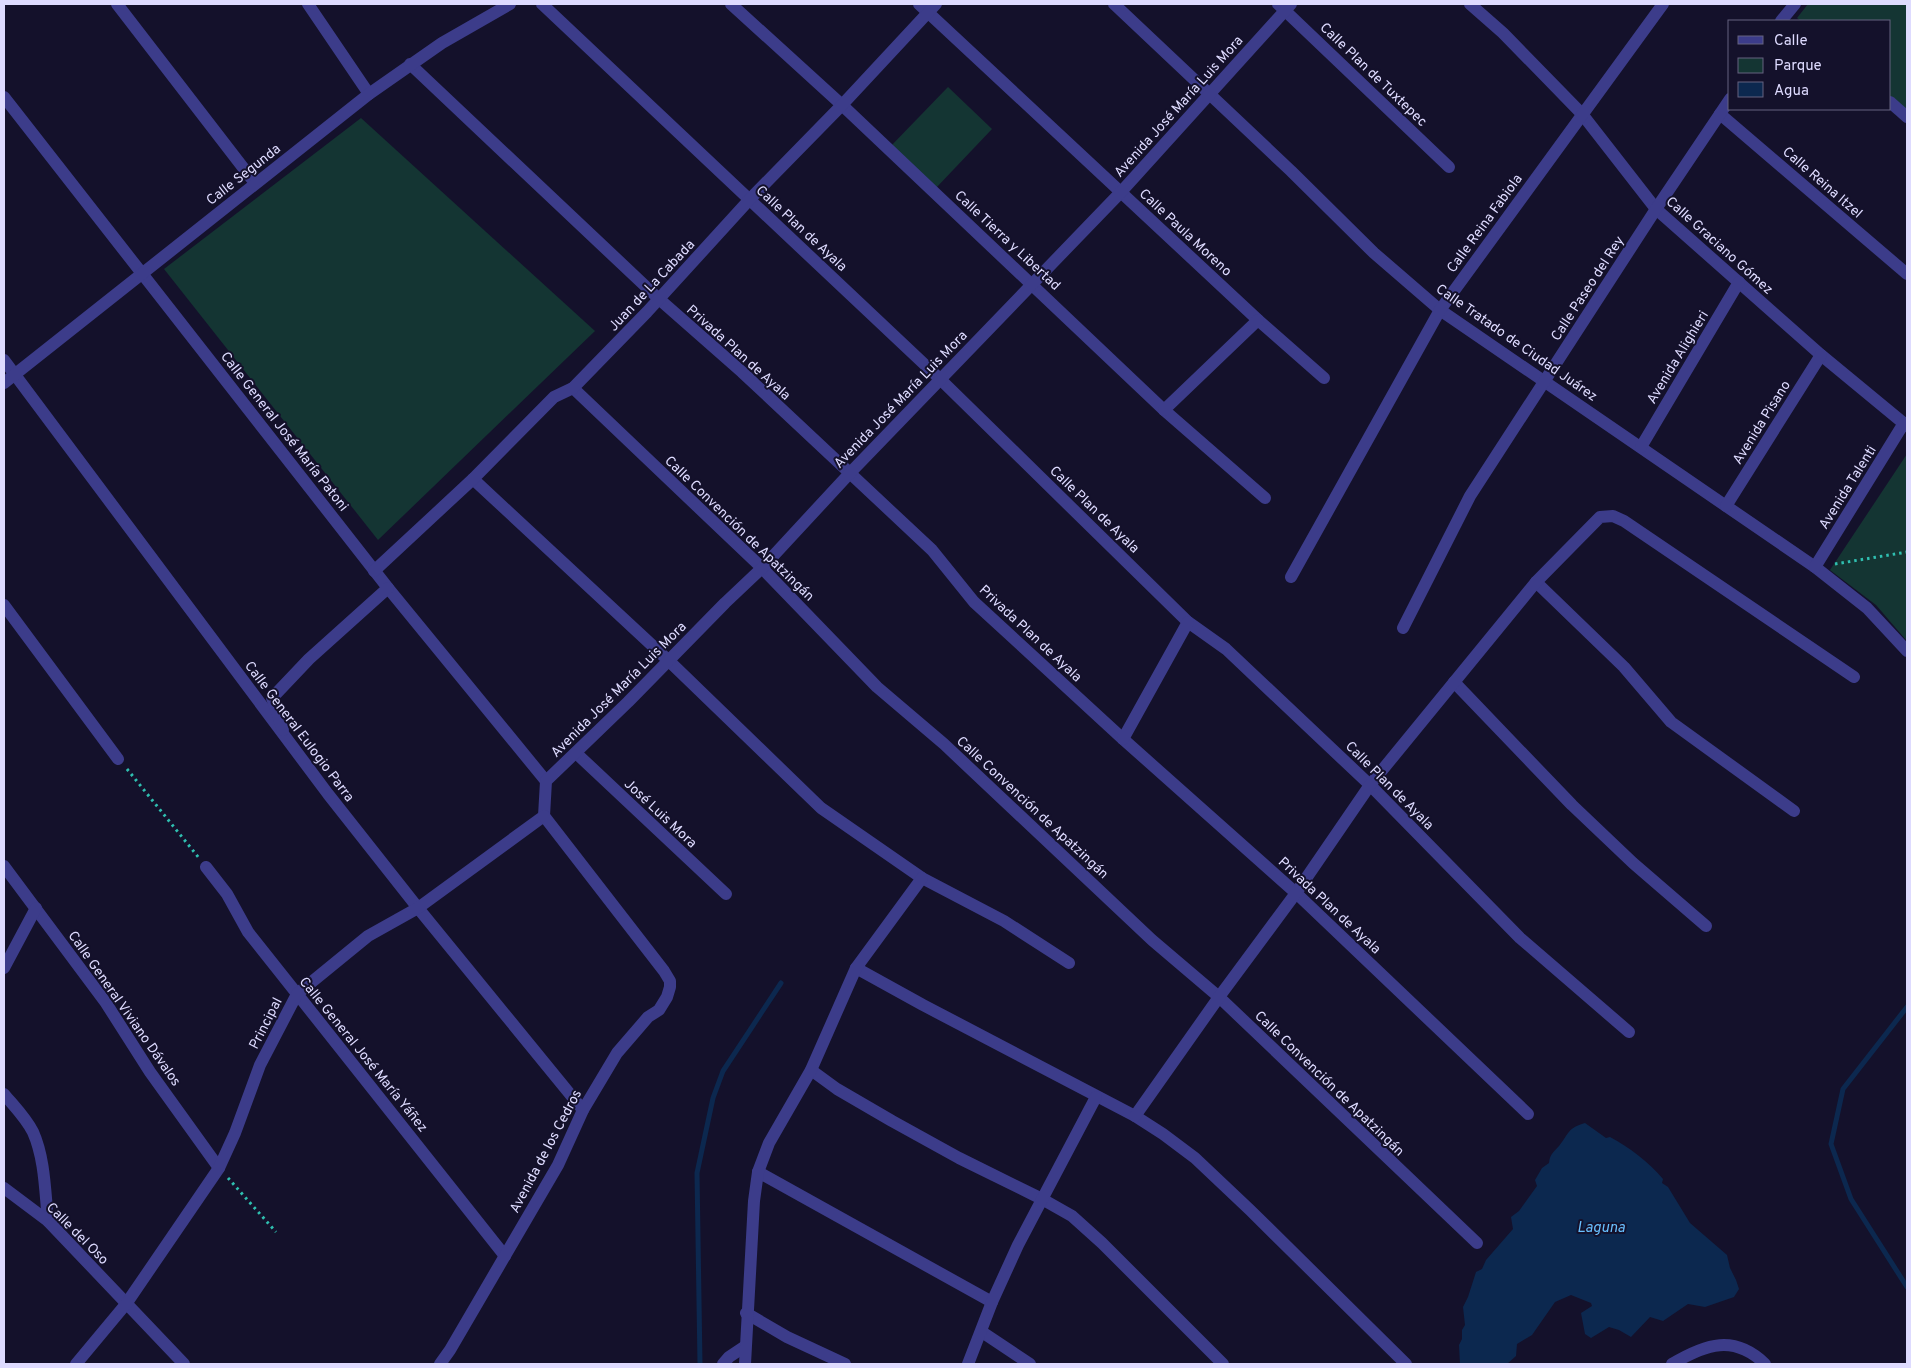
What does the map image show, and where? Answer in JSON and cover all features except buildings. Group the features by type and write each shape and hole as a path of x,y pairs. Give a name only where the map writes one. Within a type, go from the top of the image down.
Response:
{"street":[{"path":"117,4 255,183"},
{"path":"308,4 370,94"},
{"name":"Calle Segunda","path":"4,383 255,183 410,64 442,43 510,4"},
{"name":"Calle Plan de Ayala","path":"542,4 940,379 1188,622 1226,649 1370,785 1520,938 1629,1032"},
{"name":"Calle Tierra y Libertad","path":"731,4 842,105 1164,410 1265,498"},
{"name":"Calle Tratado de Ciudad Juárez","path":"1114,4 1374,253 1440,310 1814,567 1867,608 1907,651"},
{"name":"Calle Graciano Gómez","path":"1470,4 1503,33 1582,114 1656,209 1821,354 1906,424"},
{"path":"1785,20 1794,4"},
{"name":"Avenida José María Luis Mora","path":"546,781 669,662 725,603 762,568 849,474 1121,192 1210,94 1284,6"},
{"name":"Calle Plan de Tuxtepec","path":"1284,6 1449,167"},
{"name":"Calle Reina Fabiola","path":"1291,577 1440,310 1582,114 1656,6"},
{"name":"Juan de La Cabada","path":"374,571 473,479 554,397 573,388 750,199 842,105 928,7"},
{"name":"Calle Paula Moreno","path":"928,7 1121,192 1258,320 1324,378"},
{"name":"Privada Plan de Ayala","path":"410,64 658,299 742,372 932,550 974,602 1123,740 1296,893 1528,1114"},
{"name":"Calle General José María Patoni","path":"4,97 374,571 546,781"},
{"name":"Calle Paseo del Rey","path":"1403,628 1470,496 1656,209 1728,102"},
{"path":"1891,103 1907,117"},
{"name":"Calle Reina Itzel","path":"1720,114 1907,274"},
{"name":"Avenida Alighieri","path":"1641,447 1739,282"},
{"path":"1164,410 1258,320"},
{"name":"Avenida Pisano","path":"1726,506 1821,354"},
{"name":"Calle General Eulogio Parra","path":"4,360 107,496 284,737 418,908 583,1110"},
{"name":"Calle Convención de Apatzingán","path":"573,388 762,568 877,687 944,744 1152,940 1219,997 1477,1244"},
{"name":"Avenida Talenti","path":"1814,567 1906,424"},
{"path":"473,479 669,662 821,808 922,878 1004,921 1069,963"},
{"path":"1135,1116 1219,997 1296,893 1370,785 1536,582 1600,517 1613,516 1624,521 1854,677"},
{"path":"1536,582 1624,667 1671,722 1794,811"},
{"path":"284,737 272,698 309,659 388,588"},
{"path":"4,605 118,759"},
{"path":"1123,740 1188,622"},
{"path":"1454,682 1572,805 1633,863 1706,926"},
{"name":"José Luis Mora","path":"576,753 726,894"},
{"path":"544,816 546,781"},
{"name":"Principal","path":"76,1364 126,1304 219,1168 235,1133 260,1065 296,994 368,936 418,908 544,816"},
{"name":"Avenida de los Cedros","path":"440,1364 558,1165 583,1110 617,1053 648,1017 659,1010 667,997 670,986 670,981 664,970 544,816"},
{"name":"Calle General Viviano Dávalos","path":"4,866 106,1003 150,1072 219,1168"},
{"name":"Calle General José María Yáñez","path":"206,867 227,894 248,932 505,1256"},
{"path":"744,1364 754,1201 758,1172 769,1143 811,1070 856,968 922,878"},
{"path":"4,968 36,908"},
{"path":"856,968 1135,1116 1163,1134 1195,1158 1250,1210 1406,1364"},
{"path":"811,1070 837,1089 892,1121 1072,1216 1222,1364"},
{"path":"4,1094 26,1120 37,1143 41,1157 48,1221"},
{"path":"968,1364 982,1332 992,1302 1042,1199 1096,1097"},
{"path":"758,1172 992,1302"},
{"name":"Calle del Oso","path":"4,1188 48,1221 184,1364"},
{"path":"746,1313 787,1337 845,1364"},
{"path":"982,1332 1030,1364"},
{"path":"1672,1364 1695,1352 1729,1344 1750,1351 1765,1364"},
{"path":"723,1364 729,1357 744,1347"}],"path":[{"path":"1814,567 1907,552"},
{"path":"118,759 206,867"},
{"path":"219,1168 276,1232"}],"green space":[{"path":"1808,4 1907,4 1907,112 1891,98 1891,20 1800,20 1797,18"},
{"path":"948,87 992,129 935,189 890,147"},
{"path":"361,118 595,331 378,540 164,269"},
{"path":"1907,454 1907,641 1876,605 1830,570"}],"water":[{"name":"Laguna","path":"1585,1123 1606,1138 1610,1137 1631,1150 1663,1179 1662,1183 1668,1187 1690,1223 1727,1255 1739,1289 1734,1297 1705,1307 1688,1304 1663,1321 1650,1317 1631,1337 1609,1327 1591,1338 1585,1334 1581,1313 1592,1306 1591,1303 1571,1295 1555,1302 1532,1335 1517,1344 1516,1356 1507,1364 1460,1364 1459,1345 1465,1325 1463,1307 1476,1272 1482,1269 1486,1260 1513,1229 1511,1217 1519,1211 1537,1186 1535,1180 1542,1168 1549,1163 1552,1154 1572,1129"}],"waterway":[{"path":"700,1364 697,1173 713,1098 723,1071 781,983"},
{"path":"1907,1007 1843,1089 1831,1144 1851,1199 1907,1287"}]}
